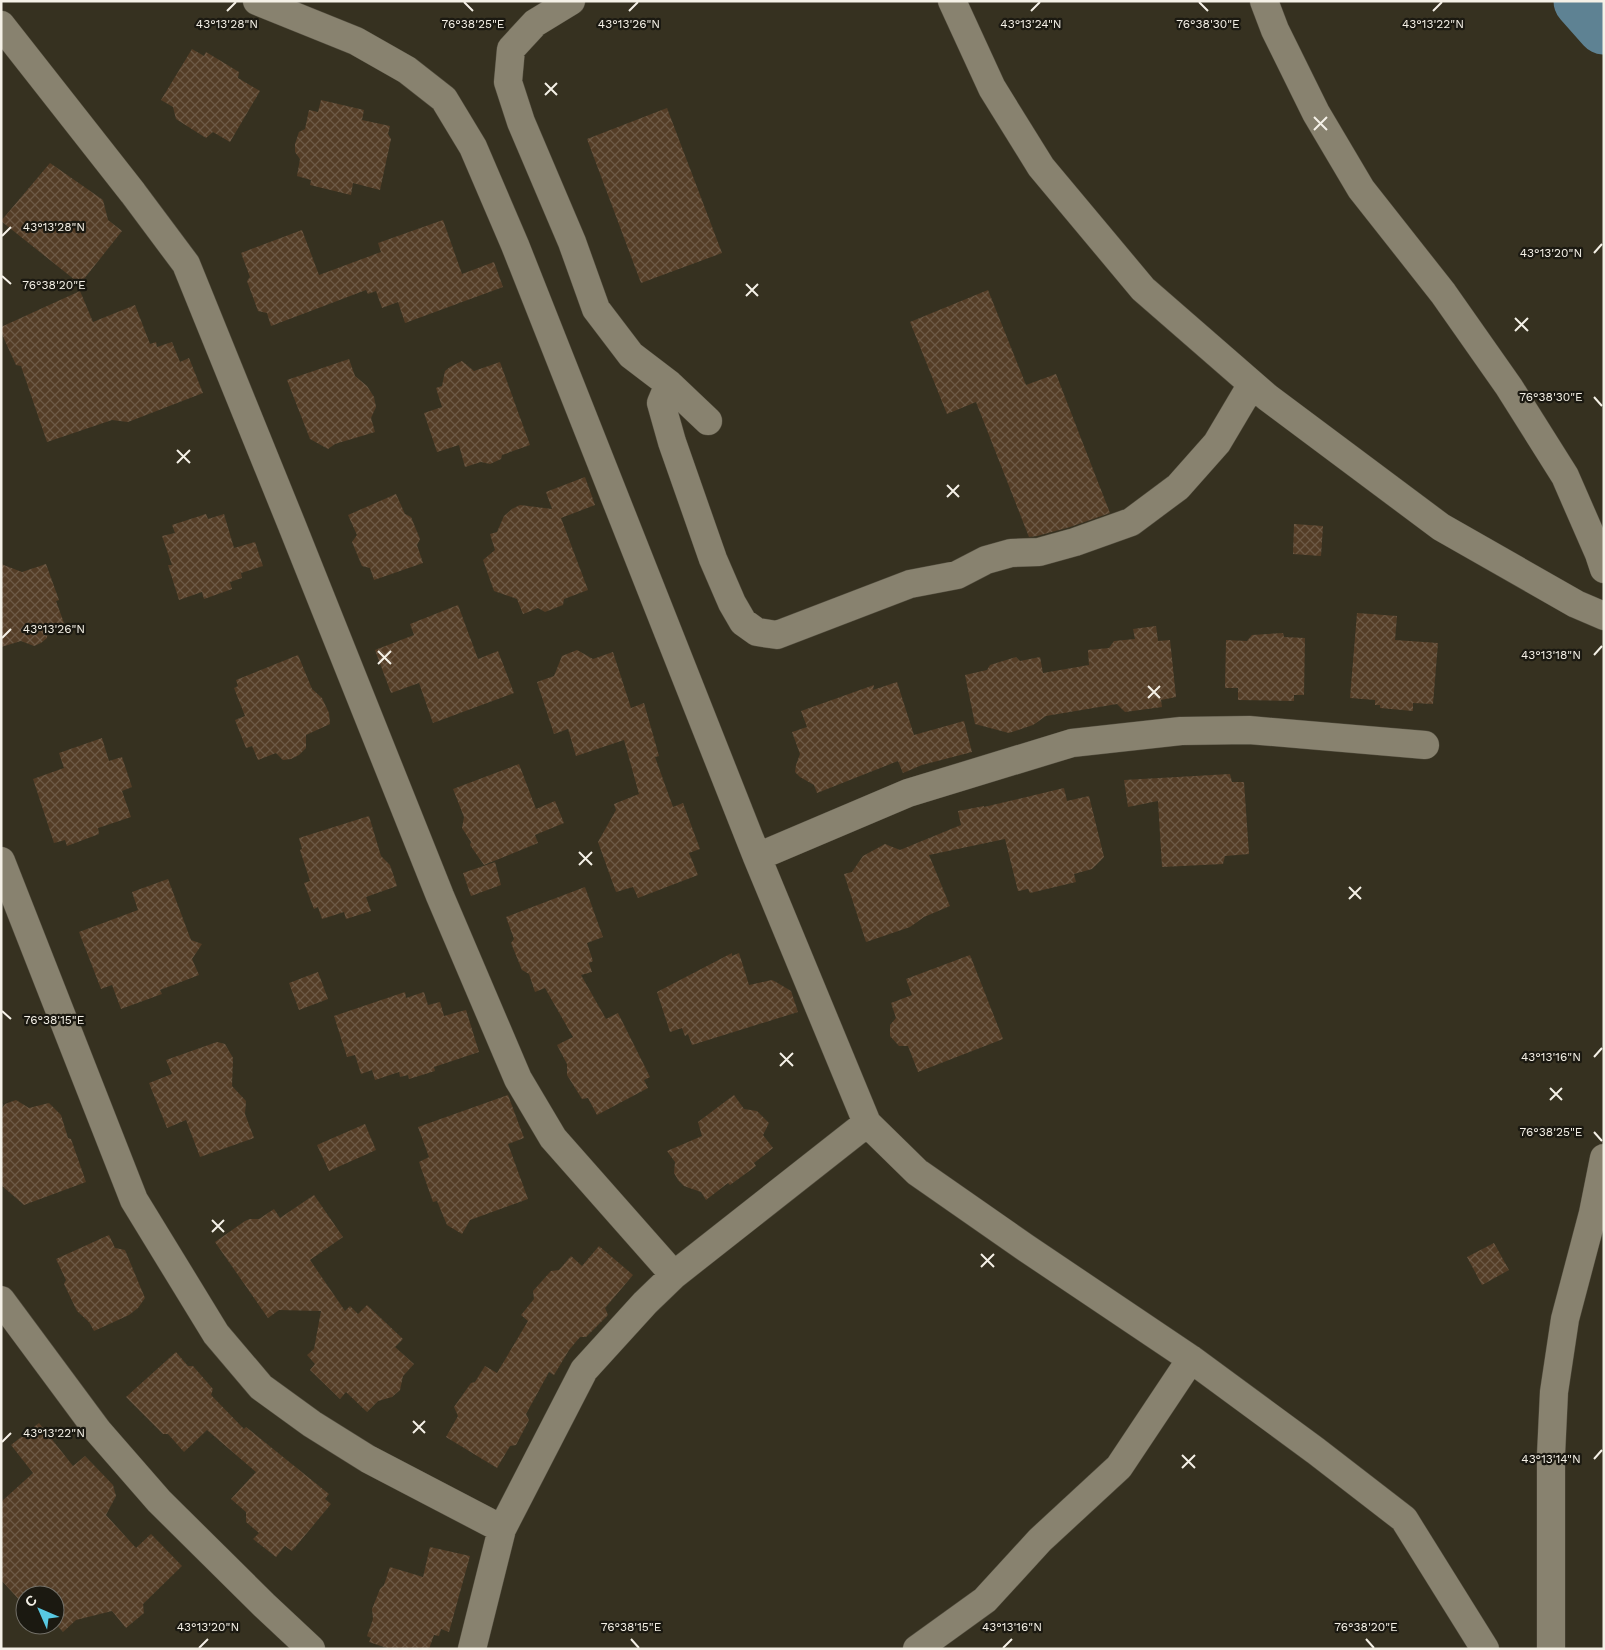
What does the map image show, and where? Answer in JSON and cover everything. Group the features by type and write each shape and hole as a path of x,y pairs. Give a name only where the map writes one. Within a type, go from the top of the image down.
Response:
{"lane":[{"path":"257,1 356,41 408,70 444,99 473,147 515,245 757,857 867,1123 917,1172 1191,1359 1316,1451 1404,1519 1485,1649"},
{"path":"571,1 535,23 511,49 508,82 521,122 572,242 596,309 631,354 669,384 708,421"},
{"path":"952,1 992,88 1041,167 1143,289 1267,397 1440,527 1576,604 1604,616"},
{"path":"1264,1 1275,30 1316,113 1361,189 1460,317 1509,387 1565,476 1604,569"},
{"path":"1,25 127,185 186,264 440,896 518,1079 553,1138 674,1275"},
{"path":"669,384 661,403 672,442 713,559 732,603 743,622 757,632 777,635 910,584 957,575 986,560 1011,553 1039,552 1075,542 1131,522 1178,487 1217,443 1252,384"},
{"path":"757,857 908,793 1072,743 1181,731 1249,730 1425,745"},
{"path":"1,861 134,1200 216,1334 261,1387 312,1424 368,1459 502,1529"},
{"path":"472,1649 502,1529 584,1370 645,1303 674,1275 867,1123"},
{"path":"1551,1649 1551,1455 1554,1392 1565,1319 1593,1213 1604,1158"},
{"path":"1,1300 98,1431 159,1501 311,1649"},
{"path":"917,1649 986,1600 1040,1540 1119,1467 1191,1359"}],"building":[{"path":"192,49 204,56 206,52 239,72 238,78 260,91 230,142 213,132 206,138 176,119 173,107 161,100"},
{"path":"321,100 364,110 362,120 390,126 388,134 391,139 380,190 353,183 351,195 310,185 311,180 297,176 300,159 295,152 295,144 299,132 305,129 309,110 318,112"},
{"path":"667,108 722,253 641,283 587,139"},
{"path":"50,163 103,200 108,220 122,231 80,284 1,221"},
{"path":"443,220 462,274 494,262 503,287 405,323 398,302 382,308 376,291 368,294 366,290 271,326 267,313 258,311 247,281 250,277 241,253 302,230 319,275 381,252 378,243"},
{"path":"988,290 1026,385 1056,374 1110,513 1070,527 1029,537 976,402 947,414 910,322"},
{"path":"80,291 93,322 135,305 150,344 156,342 157,347 172,342 180,362 189,358 203,393 128,422 112,420 47,442 21,366 16,365 1,332 1,327"},
{"path":"349,359 355,376 367,386 374,397 376,407 371,418 375,432 335,444 328,449 310,439 287,380"},
{"path":"462,361 474,371 500,362 530,445 502,455 501,459 490,464 481,462 465,467 459,445 437,452 424,413 442,407 436,388 442,386 445,371"},
{"path":"585,477 595,505 561,518 588,590 564,599 563,605 545,612 538,608 523,614 517,599 494,591 483,560 495,550 490,534 497,532 504,516 520,505 552,509 546,492"},
{"path":"396,494 405,514 411,517 420,539 417,545 423,563 374,580 370,568 362,566 352,542 357,535 348,515"},
{"path":"206,514 208,519 224,514 234,548 255,542 263,566 241,573 242,578 230,582 232,589 204,599 202,592 179,600 168,565 172,565 162,536 175,533 172,525"},
{"path":"1294,524 1323,526 1321,556 1293,554"},
{"path":"1,564 22,572 46,564 59,600 56,601 64,623 48,629 47,638 41,643 34,646 21,641 1,647"},
{"path":"458,605 478,659 498,651 514,693 433,723 419,683 391,693 375,650 414,635 410,624"},
{"path":"1357,613 1397,616 1395,640 1438,643 1433,704 1413,703 1413,711 1380,708 1380,705 1375,705 1375,700 1350,698"},
{"path":"1156,626 1158,641 1170,640 1176,697 1161,700 1162,707 1125,712 1117,704 1046,716 1033,725 1009,733 975,724 965,675 987,670 990,665 1016,657 1020,661 1040,657 1043,673 1089,665 1088,650 1109,648 1114,641 1135,639 1133,629"},
{"path":"1283,633 1284,637 1305,638 1304,695 1294,695 1294,701 1238,700 1238,688 1225,688 1226,640 1247,641 1252,635"},
{"path":"577,650 593,659 613,652 631,708 644,703 659,756 655,757 673,807 683,803 700,849 689,853 698,875 638,898 633,887 616,892 598,842 616,810 614,804 639,794 624,740 576,756 568,729 554,734 537,682 554,676 562,656"},
{"path":"298,655 312,689 322,698 329,713 330,724 306,735 306,748 299,755 291,759 283,760 276,753 258,760 252,746 246,748 235,720 245,716 234,688 238,686 236,680"},
{"path":"897,682 914,735 964,721 972,752 922,765 903,773 898,761 817,793 814,785 795,772 800,754 792,732 807,727 801,711 874,685 873,690"},
{"path":"102,738 109,761 122,757 132,787 122,791 131,817 98,828 99,834 67,846 65,840 54,843 33,779 64,768 59,753"},
{"path":"519,764 536,809 555,801 564,823 535,835 538,843 484,865 470,845 471,842 462,828 464,817 453,789"},
{"path":"1230,774 1232,782 1244,782 1249,854 1225,856 1223,864 1162,867 1158,801 1128,807 1124,780"},
{"path":"1064,788 1067,801 1089,796 1104,857 1092,869 1074,874 1076,882 1030,893 1028,889 1018,891 1005,839 929,855 950,906 924,917 910,927 866,942 844,874 852,872 863,856 885,844 900,850 961,825 958,811 984,807"},
{"path":"369,816 381,856 390,865 397,886 366,897 371,911 346,919 344,912 322,919 318,907 314,909 304,883 310,881 300,850 302,849 299,838"},
{"path":"495,862 501,885 471,896 463,873"},
{"path":"168,879 191,940 202,944 192,959 199,975 160,990 162,994 121,1009 112,985 101,989 79,932 138,910 132,892"},
{"path":"585,887 603,937 587,943 593,961 589,963 592,972 581,975 606,1019 618,1013 650,1077 644,1080 648,1088 597,1115 588,1098 582,1099 567,1075 567,1064 557,1045 573,1037 545,988 535,992 529,974 522,970 511,943 514,939 506,917"},
{"path":"732,953 732,956 739,953 749,985 772,980 776,982 791,991 798,1012 692,1045 688,1034 685,1036 682,1028 670,1032 657,992"},
{"path":"970,955 1003,1039 918,1072 908,1046 899,1046 890,1036 890,1025 896,1018 891,1003 912,995 906,979"},
{"path":"318,972 328,999 299,1010 289,983"},
{"path":"405,992 406,998 424,992 428,1005 440,1002 444,1016 466,1010 479,1052 434,1067 435,1071 409,1079 408,1075 400,1077 399,1072 375,1080 372,1070 361,1074 355,1055 347,1057 334,1016"},
{"path":"217,1042 225,1044 233,1058 232,1086 246,1101 245,1114 254,1138 200,1157 186,1120 167,1128 149,1083 172,1074 166,1060"},
{"path":"508,1095 524,1138 508,1144 528,1199 470,1220 462,1234 447,1225 437,1201 433,1202 419,1162 429,1157 418,1127"},
{"path":"734,1095 744,1109 757,1111 769,1123 763,1135 773,1148 754,1163 756,1166 730,1185 728,1183 706,1200 701,1192 684,1186 678,1180 674,1173 675,1162 667,1151 702,1136 698,1122"},
{"path":"16,1100 29,1108 49,1103 61,1115 86,1182 24,1205 1,1185 1,1110 5,1104"},
{"path":"365,1124 376,1150 329,1171 317,1145"},
{"path":"314,1195 343,1237 310,1260 345,1311 350,1306 358,1314 367,1305 403,1339 395,1347 414,1364 403,1376 400,1390 392,1397 378,1401 367,1412 346,1392 340,1399 310,1370 315,1364 307,1355 314,1349 321,1311 279,1310 268,1318 215,1242 245,1221 259,1219 274,1209 280,1218"},
{"path":"109,1235 115,1248 125,1250 145,1298 138,1308 129,1315 94,1331 89,1322 77,1311 64,1284 66,1280 56,1259"},
{"path":"1494,1243 1509,1270 1482,1285 1467,1257"},
{"path":"599,1246 633,1275 605,1308 608,1315 586,1337 580,1337 569,1350 554,1375 549,1372 526,1414 529,1420 516,1445 510,1446 497,1468 446,1437 458,1416 454,1407 471,1383 475,1382 485,1366 497,1373 528,1321 521,1315 534,1299 533,1291 551,1271 559,1270 571,1256 582,1266"},
{"path":"176,1352 188,1366 193,1366 213,1389 211,1395 244,1429 246,1427 329,1494 325,1499 331,1504 292,1551 285,1546 276,1557 253,1539 259,1533 246,1522 246,1512 231,1499 256,1472 207,1430 184,1452 168,1434 163,1434 126,1397"},
{"path":"39,1423 73,1466 85,1456 113,1485 116,1496 106,1515 136,1548 151,1534 182,1566 143,1604 144,1613 126,1628 112,1611 76,1620 65,1630 65,1585 15,1585 15,1595 1,1580 1,1502 33,1473 11,1445"},
{"path":"430,1547 470,1556 449,1632 441,1629 439,1636 434,1635 429,1649 390,1649 369,1642 371,1638 367,1636 373,1619 372,1609 380,1589 384,1585 390,1567 423,1577"}],"waterway":[{"path":"1581,1 1604,27"}]}
